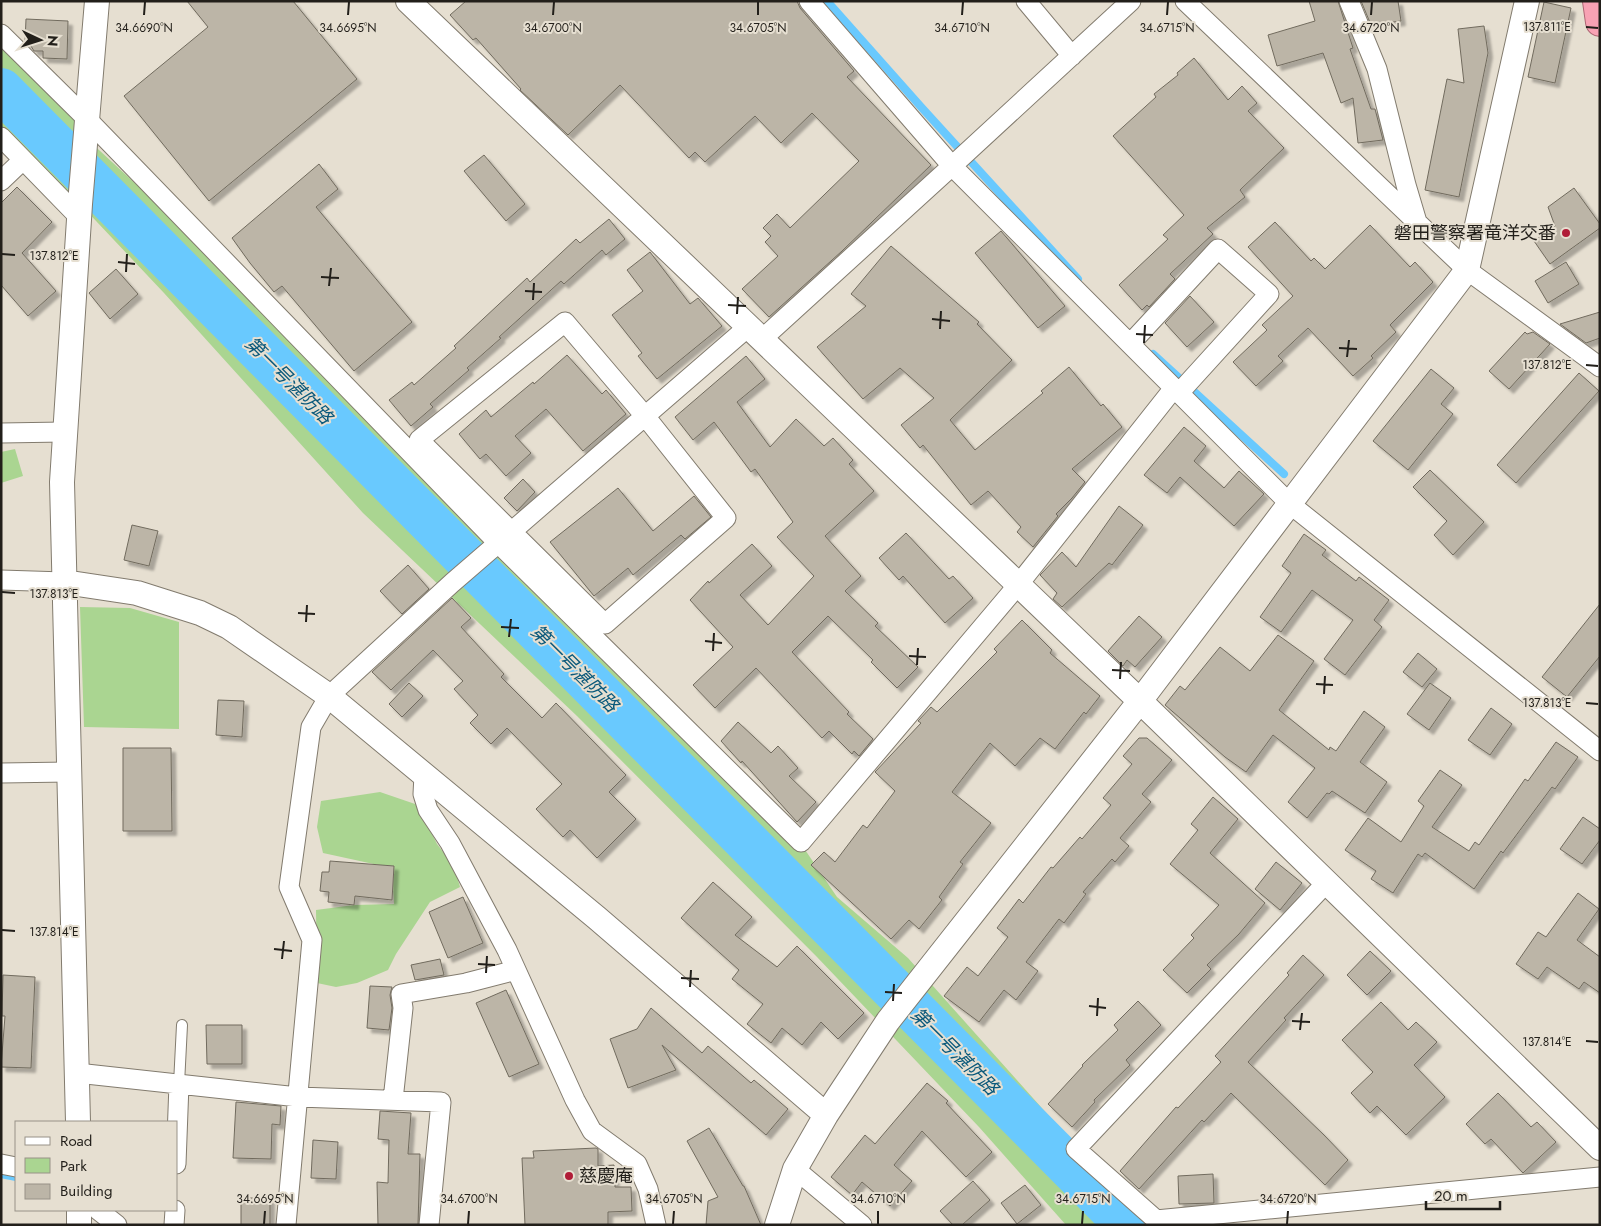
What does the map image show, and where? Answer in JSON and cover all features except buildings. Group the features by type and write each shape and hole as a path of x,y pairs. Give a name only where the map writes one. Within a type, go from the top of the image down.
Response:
{"highway":[{"path":"1597,1 1600,22"}],"street":[{"path":"78,1121 62,482 79,210 97,1"},
{"path":"408,1 754,334 1140,701 1600,1148"},
{"path":"809,1 953,166 1134,340 1290,504 1600,751"},
{"path":"1026,1 1072,56"},
{"path":"286,1225 312,940 289,887 311,726 329,696 452,583 645,416 754,334 953,166 1131,1"},
{"path":"1185,1 1467,270 1600,367"},
{"path":"1349,1 1377,69 1417,222"},
{"path":"777,1225 795,1169 826,1116 888,1021 1140,701 1467,270 1527,1"},
{"path":"1,34 87,126 801,842 1181,388 1269,294 1218,249 1134,340"},
{"path":"1,137 79,210"},
{"path":"1,181 24,160"},
{"path":"565,322 645,416 726,518 605,624 501,540 419,440 565,322"},
{"path":"1,433 64,432"},
{"path":"1,580 64,582 137,593 200,613 229,627 329,696 596,918 826,1116"},
{"path":"1,773 69,772"},
{"path":"424,775 423,794 428,810 450,843 507,950 575,1100 592,1130 637,1164 648,1189 656,1225"},
{"path":"1327,882 1076,1149 1159,1222 1600,1178"},
{"path":"393,1100 403,1008 401,994 466,983 516,970"},
{"path":"77,1073 298,1097 441,1102 429,1225"},
{"path":"178,1121 179,1084"},
{"path":"1,1164 15,1167"},
{"path":"795,1169 862,1225"},
{"path":"79,1211 79,1225"},
{"path":"99,1211 117,1225"},
{"path":"174,1225 175,1211"}],"lane":[{"path":"179,1084 182,1025"}],"green space":[{"path":"1,34 54,86 86,138 268,306 795,835 837,897 908,958 1090,1162 1162,1225 1066,1225 979,1127 817,957 577,716 363,513 164,293 80,204 1,132"},
{"path":"15,449 23,476 1,483 1,452"},
{"path":"80,607 130,608 179,622 179,729 84,727"},
{"path":"380,792 418,805 437,844 454,866 460,887 430,902 396,954 388,970 357,983 336,987 317,983 316,910 354,905 394,904 392,868 323,853 317,827 321,801"}],"waterway":[{"path":"827,1 1078,279"},
{"name":"第一号湛防路","path":"1,90 1127,1225"},
{"path":"1153,354 1284,474"},
{"path":"1,1174 15,1177"}],"place":[{"name":"磐田警察署竜洋交番","path":"1566,233"},
{"name":"慈慶庵","path":"569,1176"}]}
